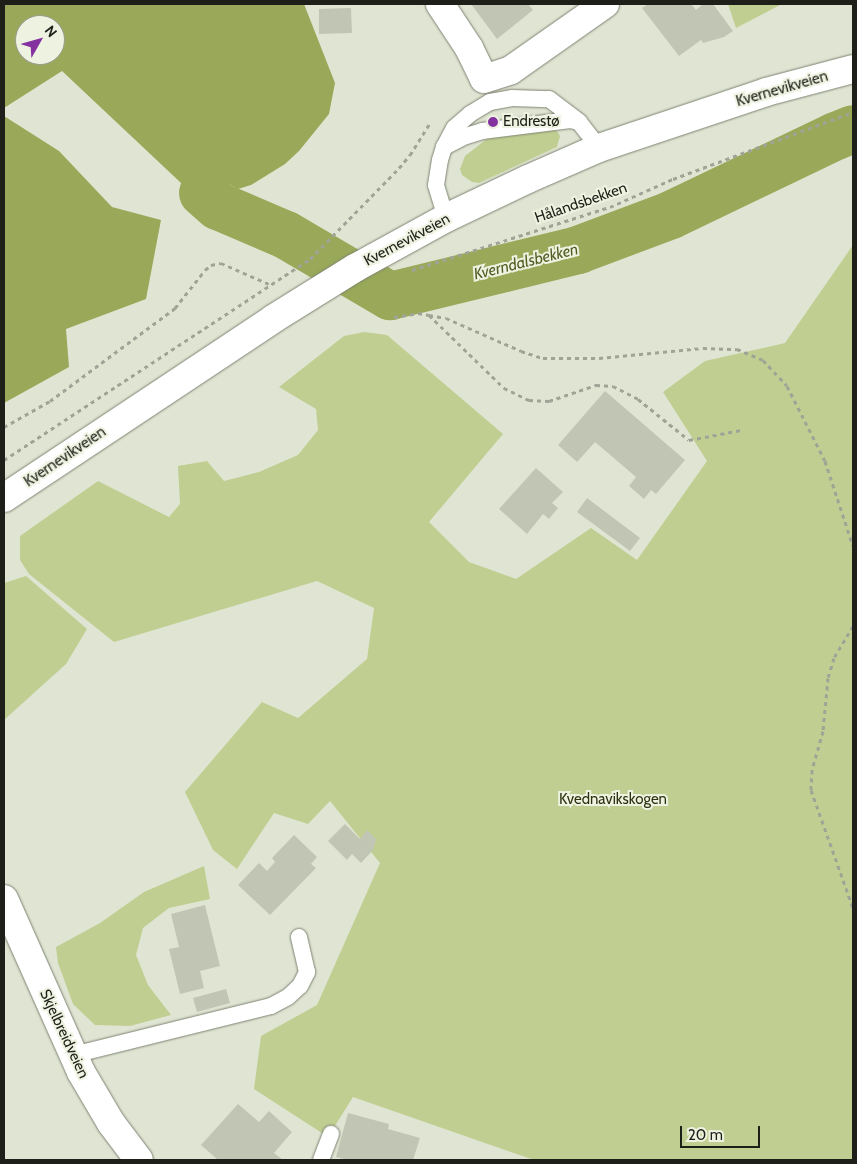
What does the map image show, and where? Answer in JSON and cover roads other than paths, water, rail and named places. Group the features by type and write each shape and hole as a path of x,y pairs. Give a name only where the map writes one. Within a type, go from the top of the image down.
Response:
{"main road":[{"path":"440,4 469,48 484,79 512,70 605,4"},
{"name":"Kvernevikveien","path":"4,498 273,319 355,268 446,218 599,148 766,92 853,69"},
{"name":"Skjelbreidveien","path":"4,899 73,1055 111,1122 139,1160"}],"lane":[{"path":"446,218 436,185 444,147 454,128 470,114 490,102 512,98 549,99 568,111 599,148"},
{"path":"444,147 482,131 557,120 579,122"},
{"path":"73,1055 271,1006 288,997 300,986 308,972 299,937"},
{"path":"321,1160 331,1134"}],"waterway":[{"name":"Kverndalsbekken","path":"203,193 218,206 286,235 390,296 578,250 671,215 853,129"}],"place":[{"name":"Endrestø","path":"493,122"}],"park label":[{"name":"Kvednavikskogen","path":"613,800"}]}
